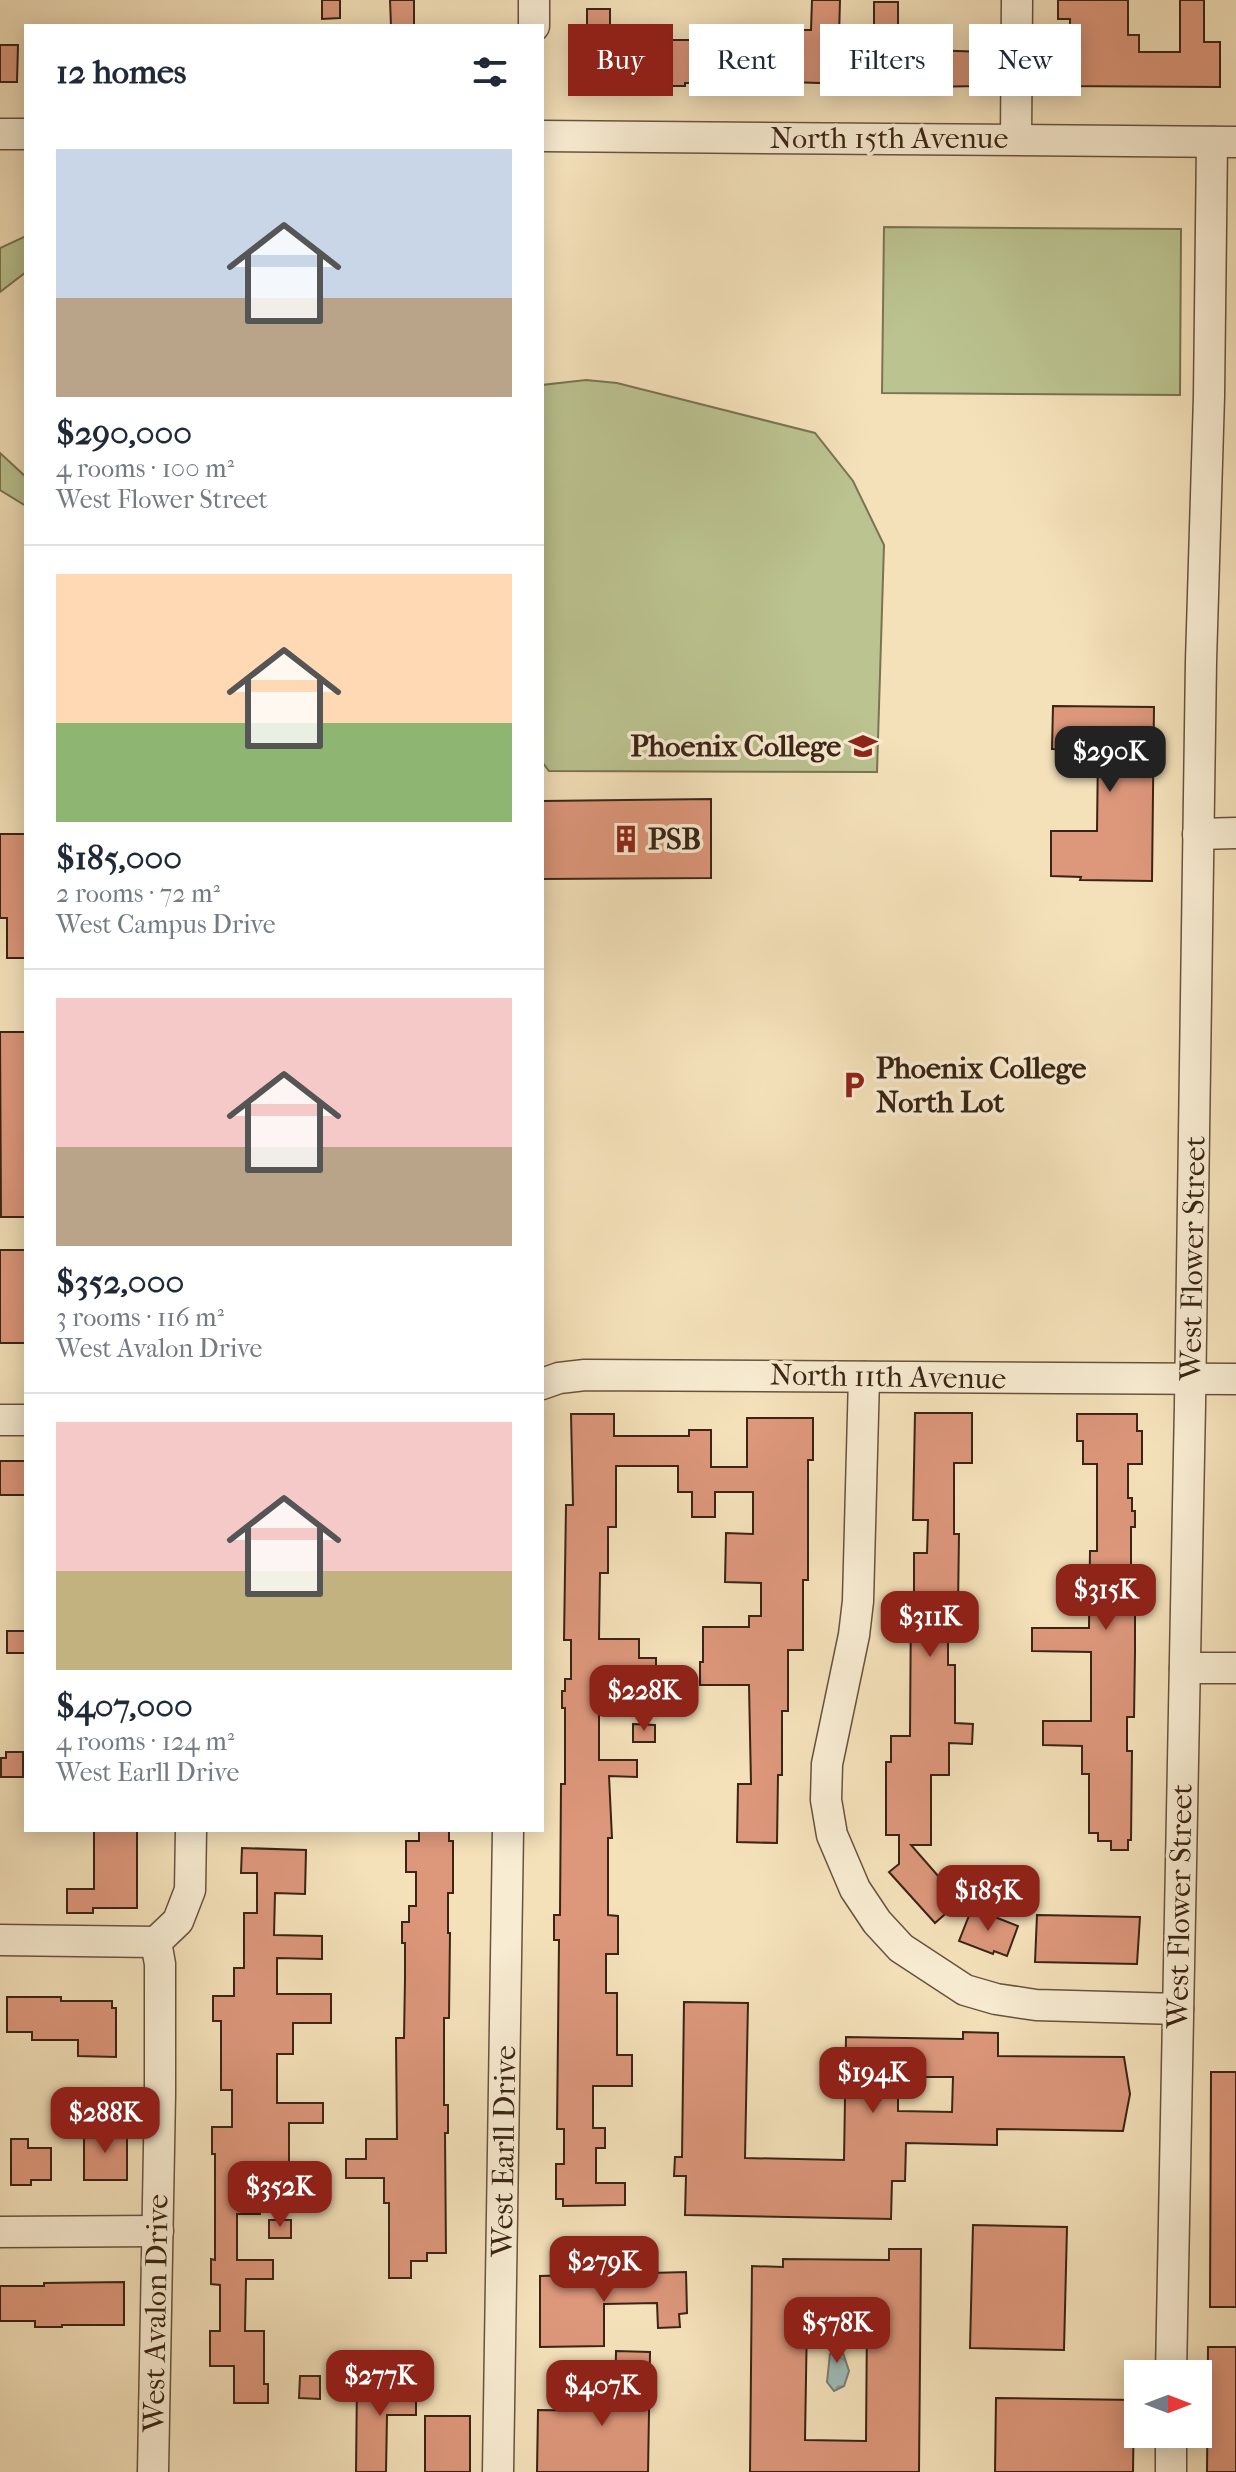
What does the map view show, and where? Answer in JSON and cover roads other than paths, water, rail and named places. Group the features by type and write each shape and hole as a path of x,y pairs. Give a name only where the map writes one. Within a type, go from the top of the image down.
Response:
{"street":[{"path":"534,0 534,24"},
{"path":"1016,139 1017,0"},
{"path":"0,134 24,134"},
{"name":"North 15th Avenue","path":"544,136 1224,142"},
{"name":"West Flower Street","path":"1171,2360 1191,1379 1198,834 1224,142"},
{"path":"1198,834 1236,833"},
{"name":"North 11th Avenue","path":"544,1383 585,1375 1236,1379"},
{"path":"864,1377 858,1601 854,1635 827,1764 826,1800 832,1835 855,1889 877,1922 901,1948 965,1990 1036,2005 1178,2009"},
{"path":"0,1420 24,1420"},
{"path":"1185,1668 1236,1668"},
{"path":"0,1940 156,1942 178,1921 190,1890 191,1832"},
{"name":"West Earll Drive","path":"498,2472 508,1832"},
{"name":"West Avalon Drive","path":"153,2472 160,2066 160,1964 156,1942"},
{"path":"0,2232 158,2231"},
{"path":"1171,2448 1171,2472"}],"water":[{"path":"836,2349 843,2353 849,2371 844,2386 834,2391 827,2382 830,2354"}],"place":[{"name":"Phoenix College","path":"863,746"},
{"name":"PSB","path":"626,839"},
{"name":"Phoenix College North Lot","path":"854,1085"}]}
